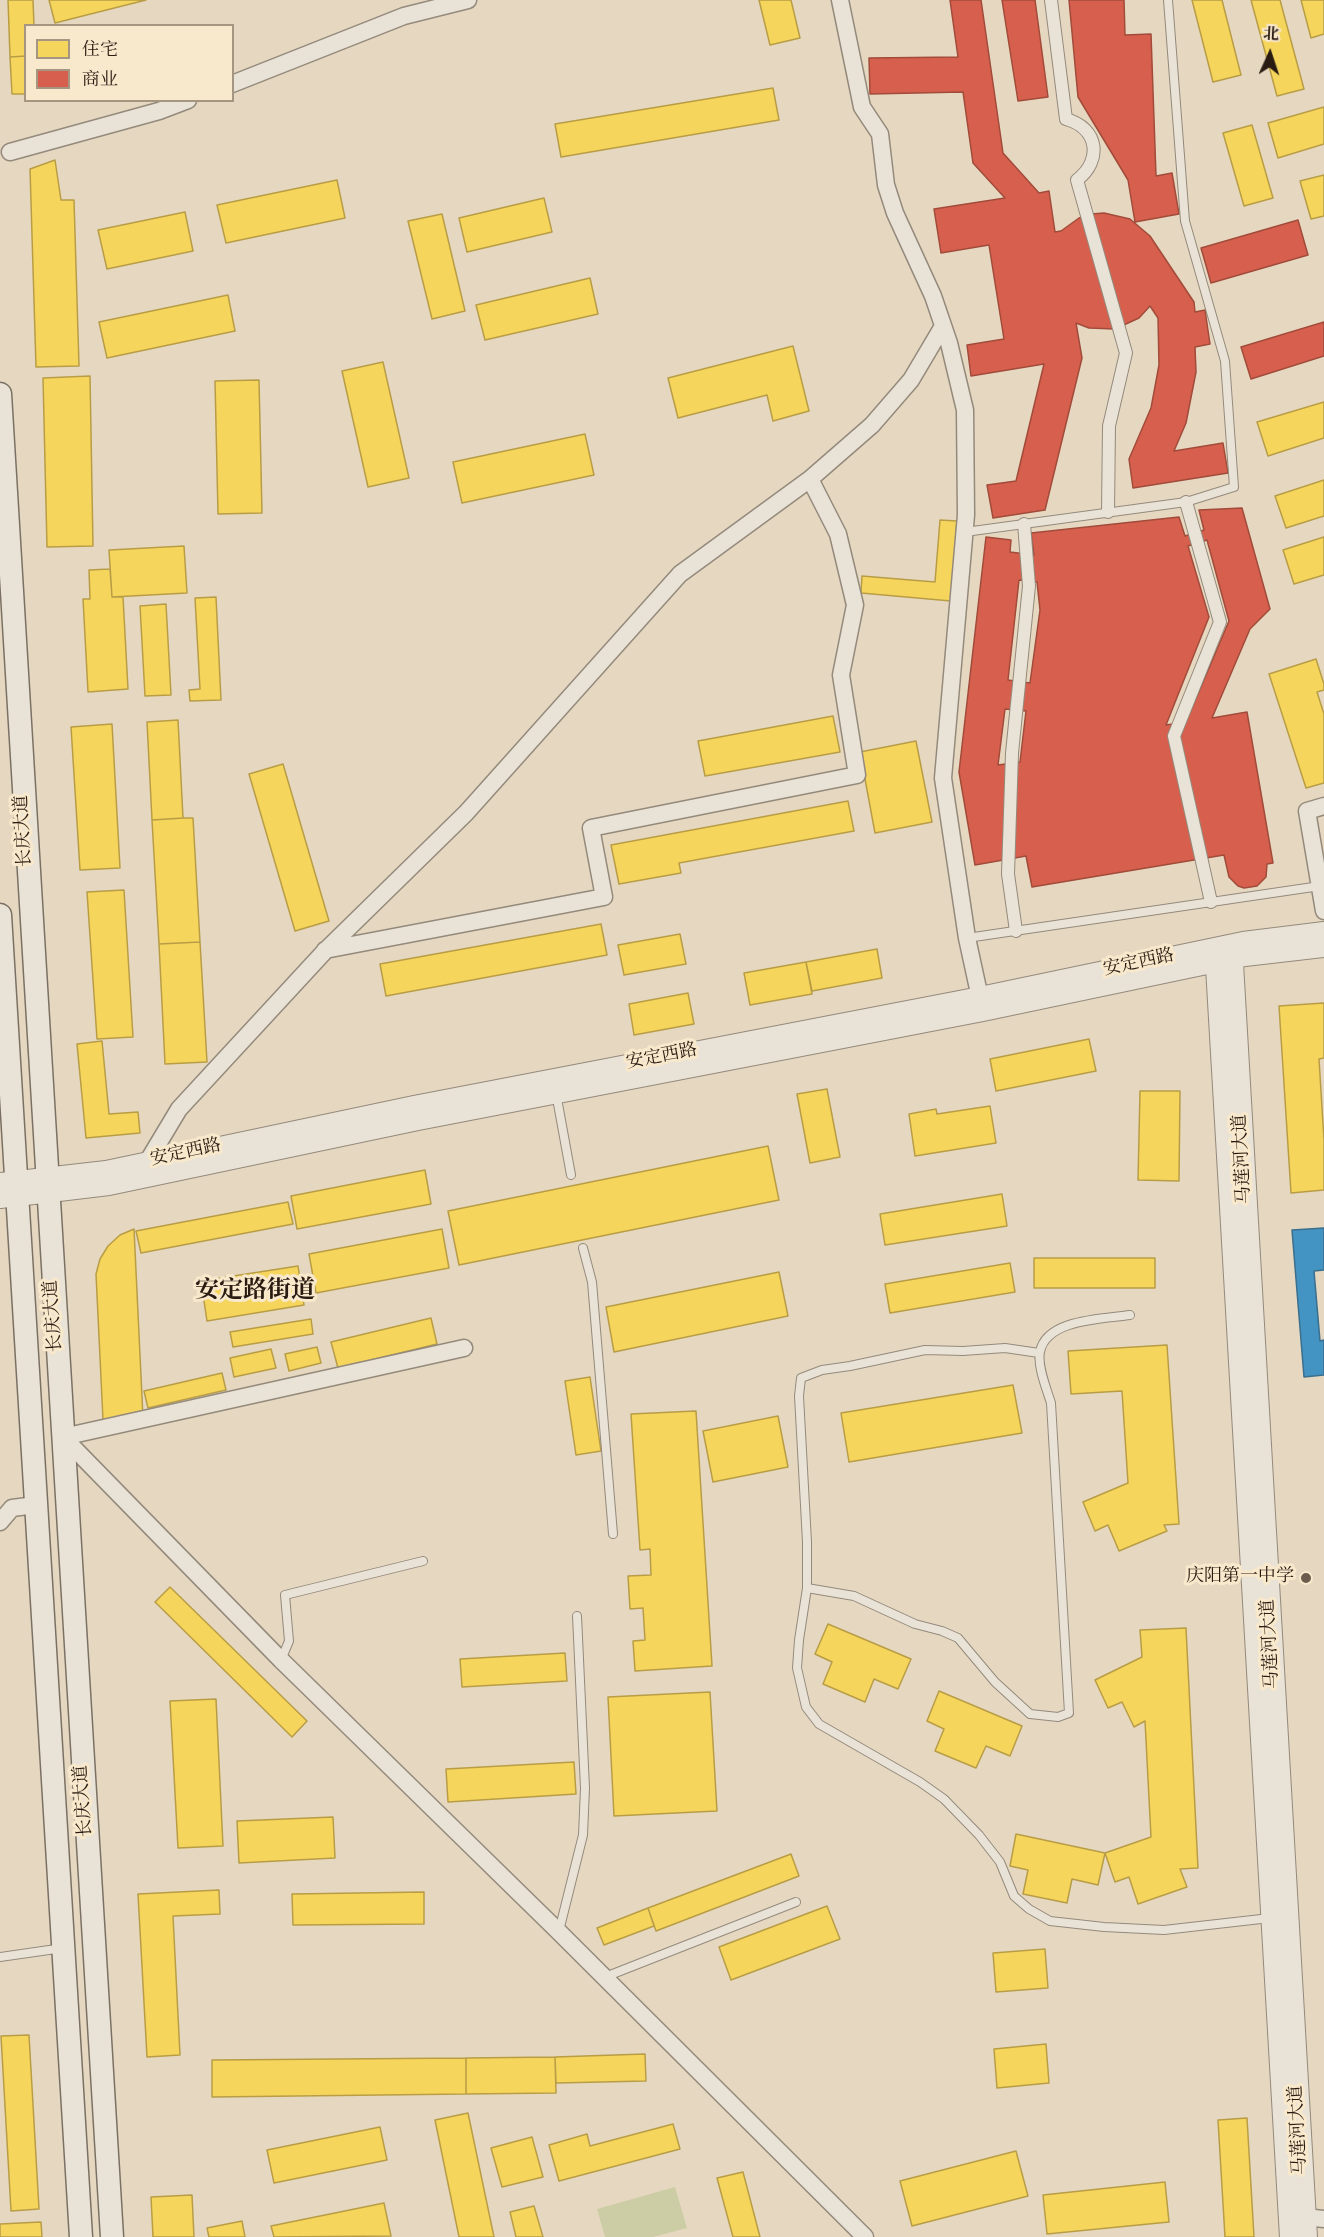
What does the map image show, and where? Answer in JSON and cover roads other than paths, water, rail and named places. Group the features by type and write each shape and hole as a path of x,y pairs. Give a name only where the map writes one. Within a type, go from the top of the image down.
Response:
{"main road":[{"name":"长庆大道","path":"0,394 112,2237"},
{"name":"长庆大道","path":"0,915 9,1190 36,1505 81,2237"}],"street":[{"path":"234,83 404,16 468,0"},
{"path":"840,0 862,107 879,134 886,185 895,213 933,296 965,410 965,532 942,778 967,938 982,1004"},
{"path":"1051,0 1065,119 1076,122 1084,128 1094,146 1091,166 1077,180 1126,353 1109,426 1108,512"},
{"path":"10,152 159,111 183,102"},
{"path":"136,1179 179,1109 325,951 466,813 680,574 810,479 872,425 911,380 943,326"},
{"path":"325,951 604,897 591,828 857,775 842,675 855,605 838,534 810,479"},
{"path":"1186,502 1220,622 1174,736 1211,902"},
{"path":"1016,931 1008,874 1012,753 1029,586 1024,524"},
{"path":"1324,806 1307,811 1324,911"},
{"name":"安定西路","path":"48,1185 109,1185 1324,933"},
{"name":"安定西路","path":"1224,953 1324,948"},
{"name":"马莲河大道","path":"1224,953 1271,1918 1290,2237"},
{"name":"马莲河大道","path":"1224,953 1315,2218 1306,2237"},
{"name":"安定西路","path":"9,1190 48,1185 146,1162 414,1106 982,1004"},
{"path":"63,1437 464,1348"},
{"path":"63,1437 281,1660 605,1977 865,2237"},
{"path":"0,1522 12,1508 36,1505"}],"lane":[{"path":"965,532 1186,502 1234,488 1226,361 1185,221 1168,0"},
{"path":"967,938 1320,886"},
{"path":"556,1093 571,1175"},
{"path":"583,1248 592,1282 613,1534"},
{"path":"807,1587 854,1596 915,1624 942,1630 958,1638 995,1682 1030,1714 1058,1717 1069,1713 1051,1403 1043,1380 1039,1353 1048,1334 1067,1325 1130,1315"},
{"path":"1039,1353 1005,1348 963,1351 925,1350 822,1370 801,1378 799,1396 807,1542 807,1587 797,1668 806,1707 819,1724 920,1782 944,1799 979,1835 1000,1862 1014,1896 1029,1910 1050,1921 1164,1930 1271,1918"},
{"path":"281,1660 289,1641 285,1595 423,1561"},
{"path":"559,1932 583,1835 585,1788 577,1616"},
{"path":"605,1977 796,1902"},
{"path":"0,1957 63,1948"}],"place":[{"name":"庆阳第一中学","path":"1306,1578"}],"district":[{"name":"安定路街道","path":"255,1293"}]}
